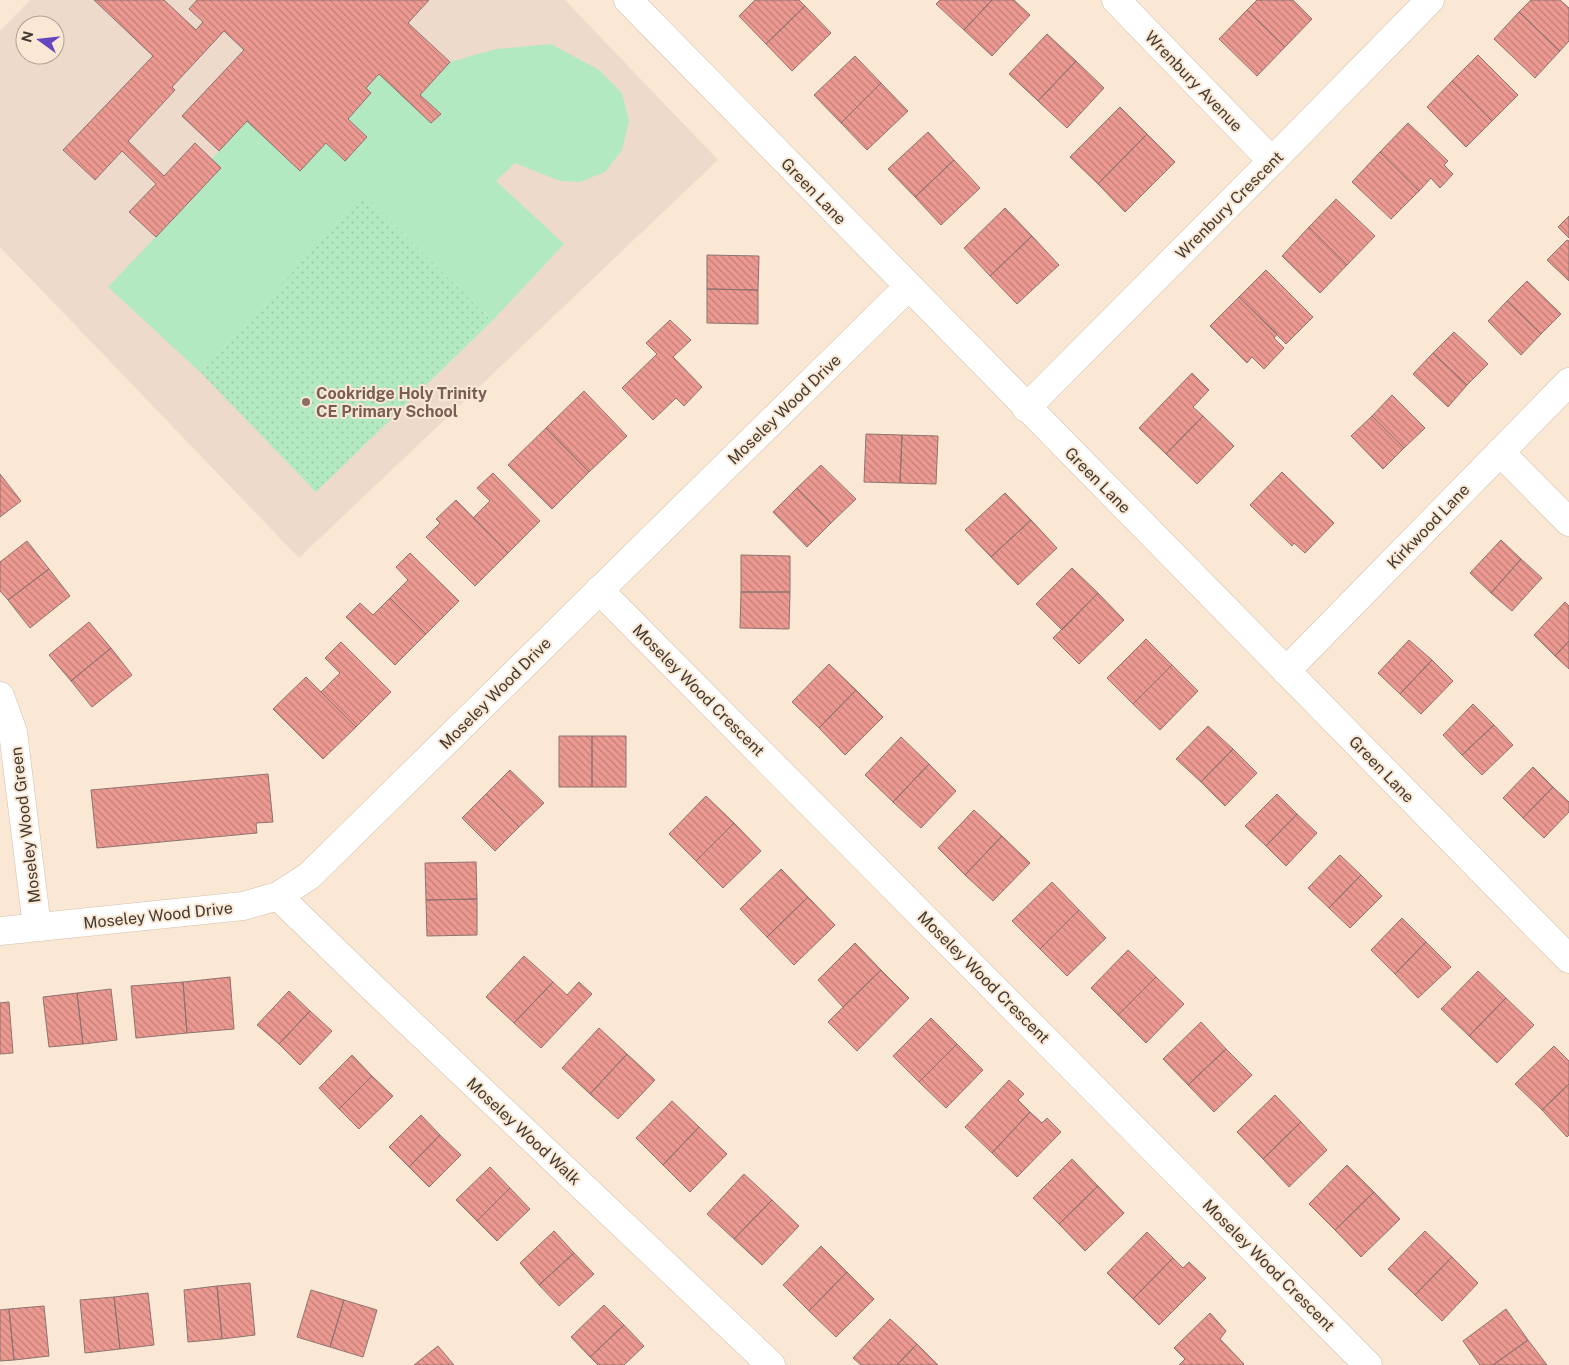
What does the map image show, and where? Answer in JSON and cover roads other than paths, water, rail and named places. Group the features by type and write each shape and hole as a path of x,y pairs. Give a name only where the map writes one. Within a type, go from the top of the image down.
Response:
{"street":[{"name":"Green Lane","path":"628,0 1569,960"},
{"name":"Wrenbury Avenue","path":"1116,0 1272,161"},
{"name":"Wrenbury Crescent","path":"1026,408 1430,0"},
{"name":"Moseley Wood Drive","path":"0,931 243,906 278,896 309,876 908,287"},
{"name":"Kirkwood Lane","path":"1286,671 1569,382"},
{"path":"1500,452 1569,522"},
{"name":"Moseley Wood Crescent","path":"599,590 1368,1365"},
{"name":"Moseley Wood Green","path":"0,696 14,732 37,927"},
{"name":"Moseley Wood Walk","path":"278,896 771,1365"}],"place":[{"name":"Cookridge Holy Trinity CE Primary School","path":"306,402"}]}
